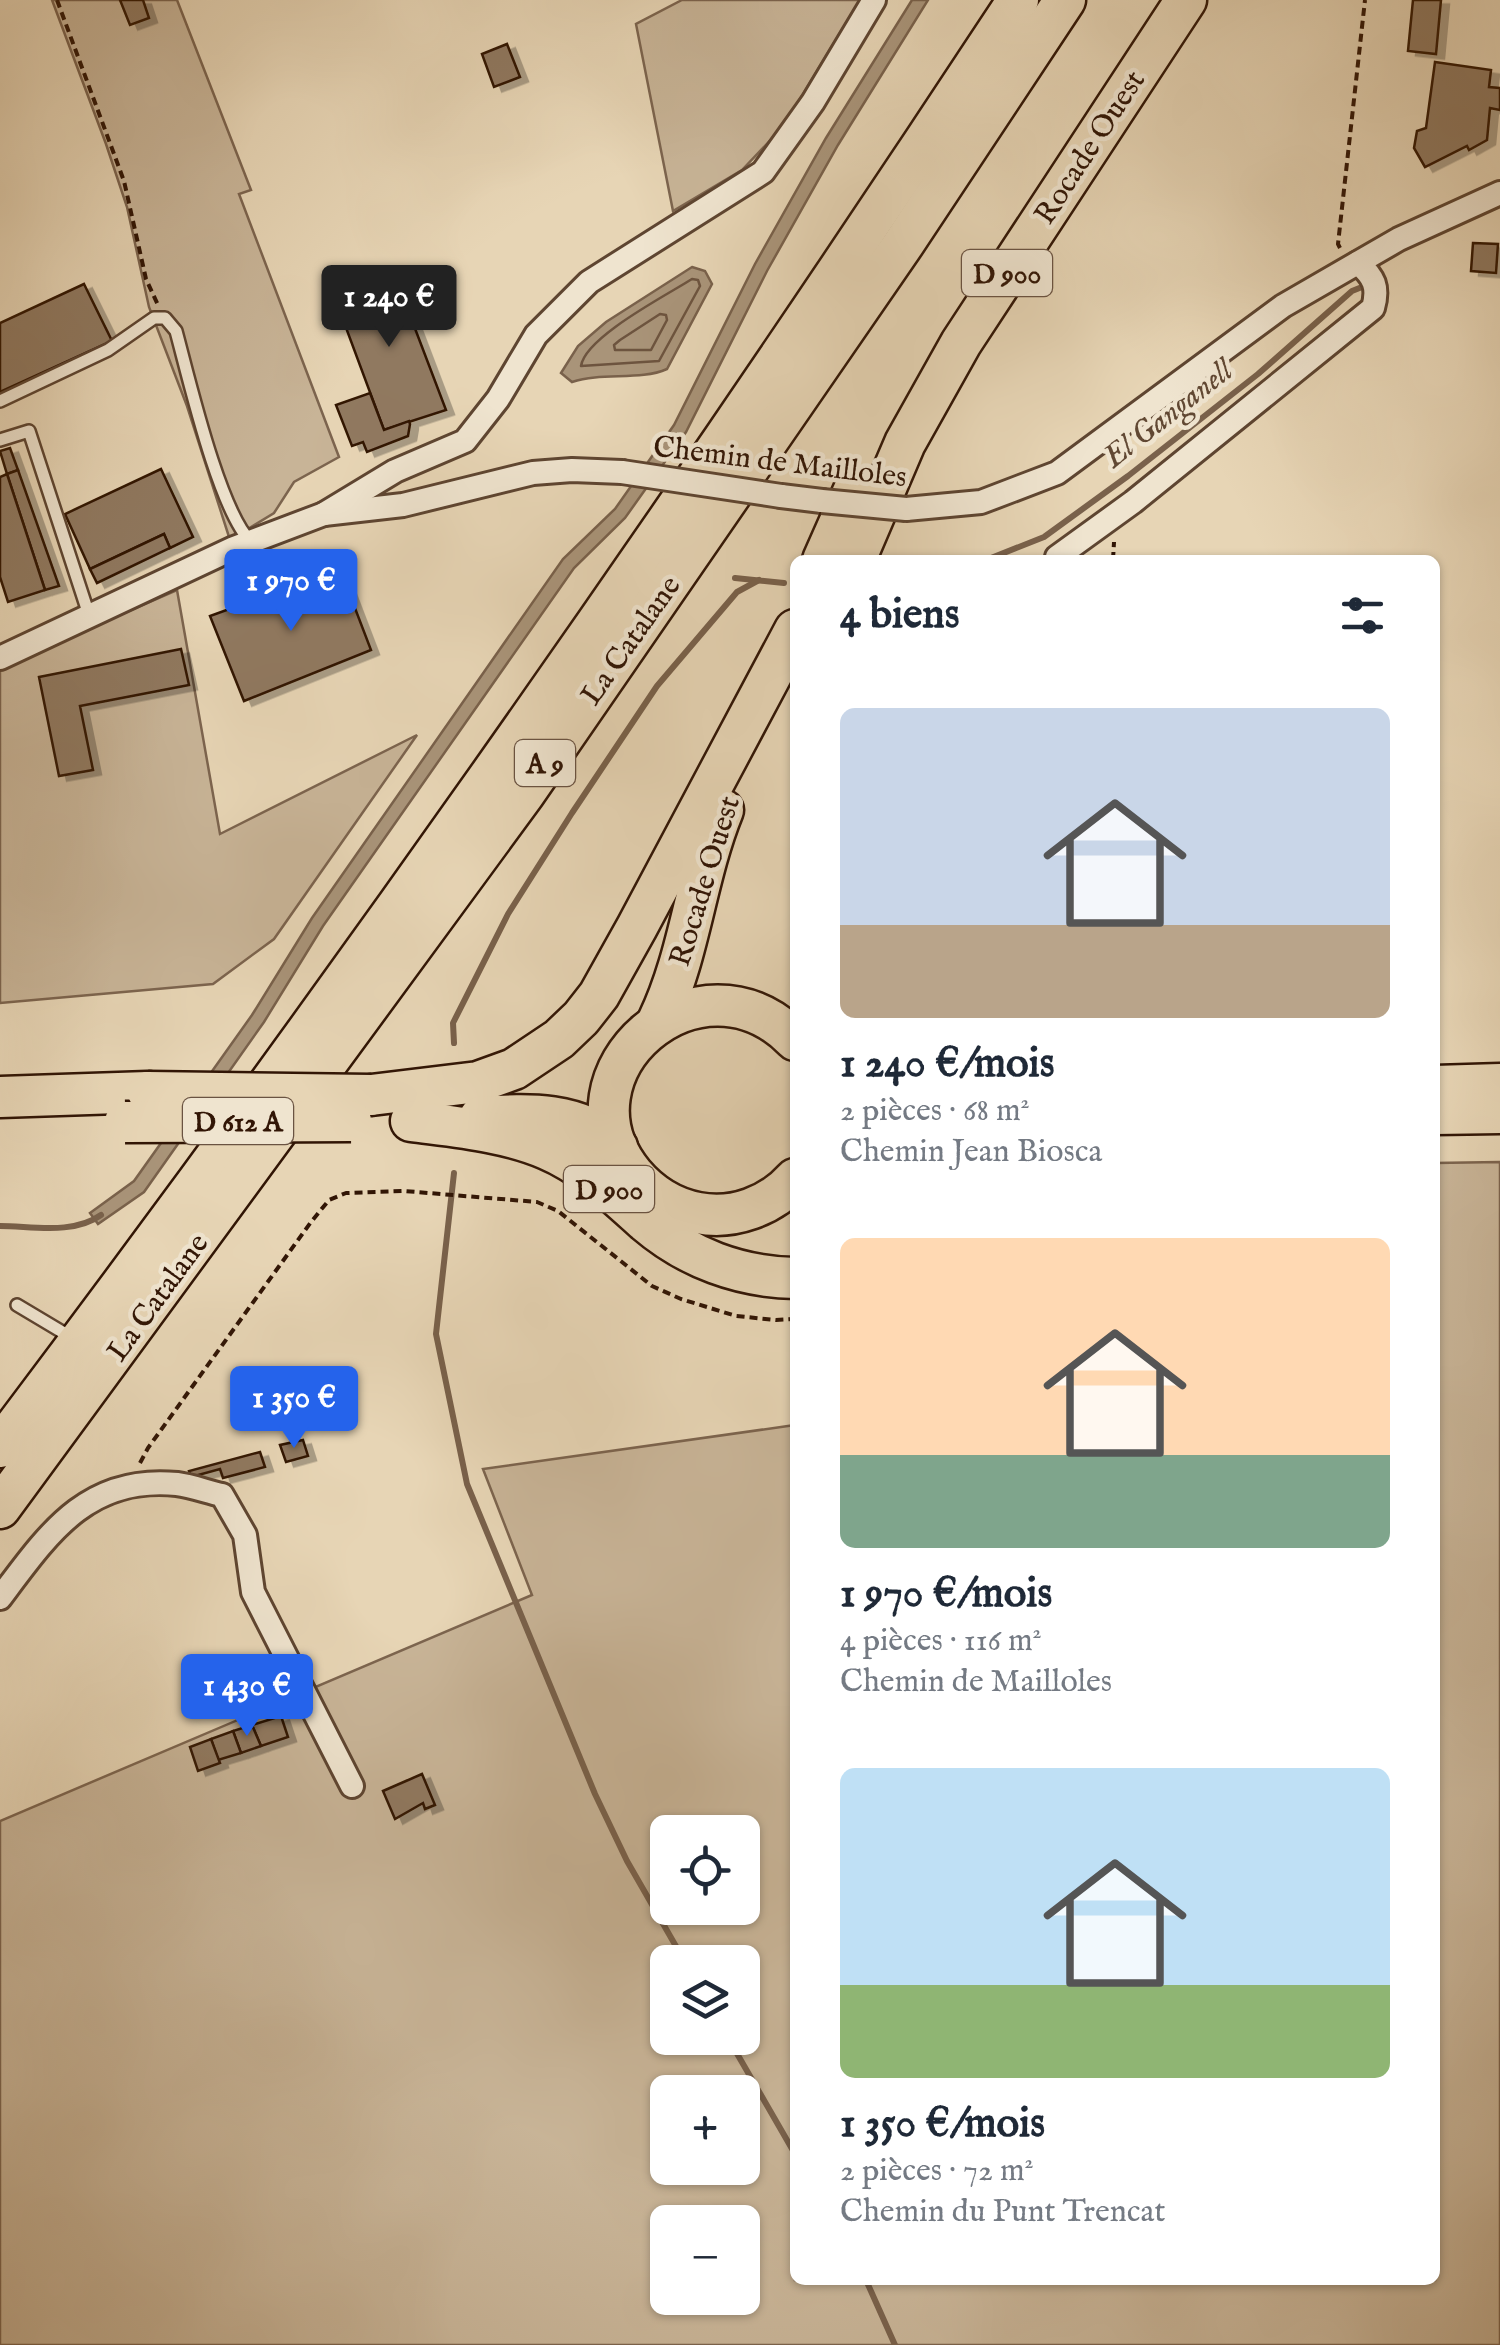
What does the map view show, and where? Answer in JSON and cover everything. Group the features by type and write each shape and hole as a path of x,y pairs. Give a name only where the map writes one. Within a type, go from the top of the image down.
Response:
{"highway":[{"name":"La Catalane","path":"0,1447 493,771 869,226 1018,0"},
{"name":"La Catalane","path":"0,1508 524,794 1065,0"},
{"name":"Rocade Ouest","path":"825,555 882,430 935,336 1152,0"},
{"name":"Rocade Ouest","path":"856,555 905,444 962,343 1186,0"},
{"path":"361,1108 478,1082 514,1069 559,1039 581,1018 637,927 790,638"},
{"name":"Rocade Ouest","path":"658,1021 672,991 711,840 790,642"},
{"name":"Rocade Ouest","path":"790,1036 769,1018 732,1005 694,1006 658,1021 644,1032 622,1062 611,1104 618,1147 628,1167 642,1185 671,1204 703,1214 749,1210 770,1201 790,1183"},
{"path":"361,1108 569,1097 594,1087 622,1062"},
{"path":"1440,1086 1500,1084"},
{"path":"0,1097 136,1107"},
{"path":"0,1122 136,1107"},
{"name":"D 612 A","path":"136,1107 361,1108"},
{"path":"361,1108 411,1121 557,1115 618,1147"},
{"path":"1440,1114 1500,1113"},
{"name":"D 900","path":"411,1121 481,1130 546,1148 582,1168 650,1225 692,1253 734,1270 790,1277"}],"street":[{"path":"324,514 394,471 465,441 498,399 536,335 589,282 763,172 813,102 874,0"},
{"name":"Chemin de Mailloles","path":"0,658 251,542 324,514 404,506 533,473 622,472 781,496 906,509 981,502 1057,473 1284,306 1399,239 1500,193"},
{"path":"1059,555 1133,502 1373,308 1373,276 1358,262"},
{"path":"0,1598 49,1532 88,1500 130,1486 177,1484 222,1495 245,1534 254,1592 352,1786"}],"lane":[{"path":"0,401 108,350 154,318 165,318 176,331 225,496 239,530 251,542"},
{"path":"0,440 29,431 90,618"},
{"path":"17,1305 78,1342"}],"path":[{"path":"57,0 124,181 146,279 165,318"},
{"path":"1358,262 1344,256 1338,244 1364,0"},
{"path":"130,1486 148,1448 311,1222 329,1200 346,1193 404,1192 537,1202 558,1211 629,1269 666,1293 736,1316 790,1319"}],"shaded area":[{"path":"52,0 177,0 251,190 239,194 339,457 294,482 274,513 230,540 187,406 149,307 127,207"},
{"path":"682,0 860,0 783,127 742,170 673,211 636,24"},
{"path":"177,590 220,834 417,735 274,939 213,984 0,1003 0,667"},
{"path":"1500,1162 1500,2345 0,2345 0,1821 532,1595 483,1469 790,1426 790,2285 1440,2285 1440,1163"}],"water":[{"path":"912,0 928,0 838,145 767,271 686,432 625,518 574,568 323,926 264,1022 144,1192 98,1224 90,1213 134,1181 563,559 615,509 674,425 755,264 826,138"},
{"path":"692,267 705,271 712,284 667,369 572,382 561,373 578,346 606,322"}],"building":[{"path":"120,0 143,0 149,18 130,25"},
{"path":"1413,0 1441,0 1436,54 1408,51"},
{"path":"507,44 520,77 494,87 482,54"},
{"path":"1435,62 1491,70 1489,87 1500,88 1500,110 1490,108 1487,140 1425,167 1414,148 1417,131 1426,128"},
{"path":"1473,243 1498,244 1496,273 1471,271"},
{"path":"392,268 446,410 384,430 332,290"},
{"path":"84,284 112,341 0,392 0,323"},
{"path":"370,393 384,430 409,421 410,424 408,436 367,452 363,442 352,446 336,405"},
{"path":"10,448 18,470 7,474 0,451"},
{"path":"161,469 193,537 170,548 164,534 90,569 65,514"},
{"path":"18,470 59,586 45,590 7,474"},
{"path":"7,474 45,590 8,602 0,577 0,477"},
{"path":"164,534 170,548 97,583 90,569"},
{"path":"340,569 371,650 244,701 210,616"},
{"path":"181,649 189,685 80,706 93,770 59,776 39,677"},
{"path":"303,1440 308,1456 286,1462 280,1445"},
{"path":"260,1452 265,1467 223,1478 220,1469 191,1477 189,1471"},
{"path":"281,1716 288,1737 261,1746 252,1725"},
{"path":"252,1725 261,1746 241,1753 233,1731"},
{"path":"233,1731 241,1753 218,1760 211,1739"},
{"path":"211,1739 220,1763 198,1771 190,1747"},
{"path":"422,1774 435,1805 425,1809 423,1803 395,1819 383,1791"}],"waterway":[{"name":"El Ganganell","path":"999,555 1044,537 1128,476 1258,374 1352,291 1367,285"},
{"name":"El Ganganell","path":"735,578 784,583"},
{"path":"454,1043 453,1023 508,914 572,813 657,686 737,592 759,580"},
{"path":"454,1173 436,1334 467,1484 595,1794 627,1861 675,1945"},
{"path":"0,1226 65,1227 101,1215"},
{"path":"738,2055 790,2145"},
{"path":"868,2285 895,2345"}]}
